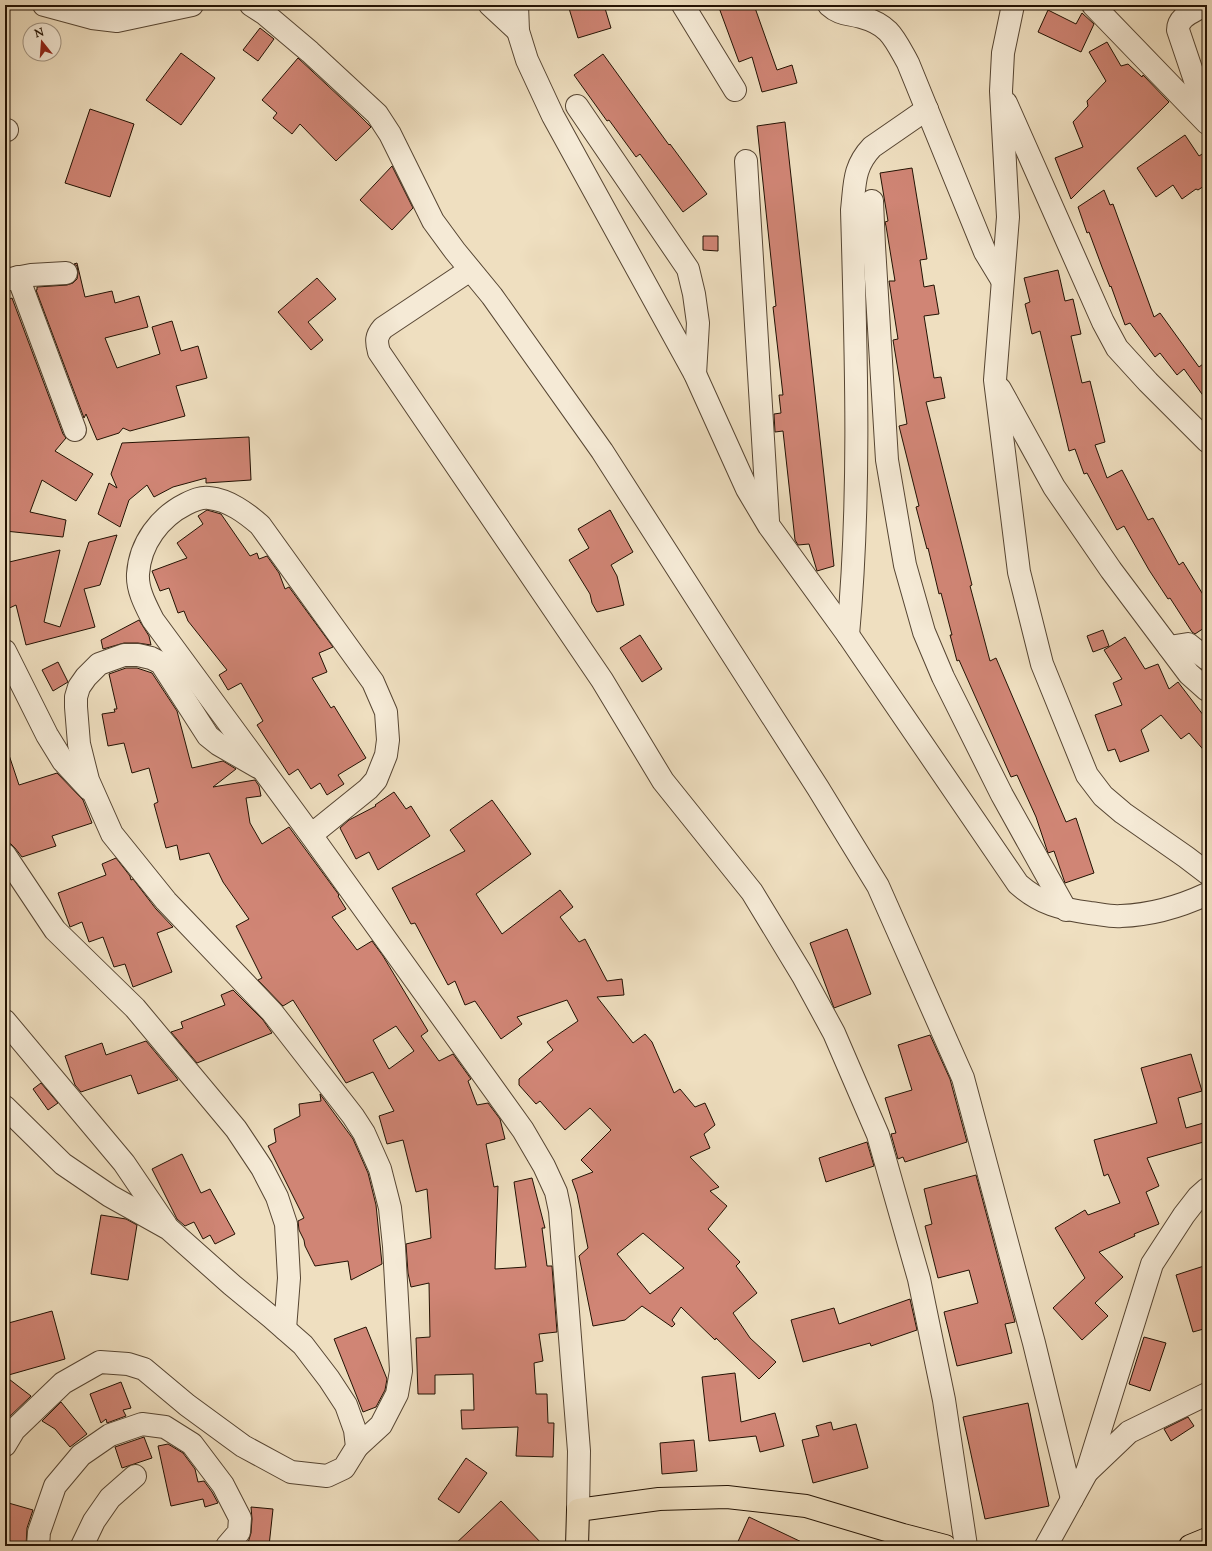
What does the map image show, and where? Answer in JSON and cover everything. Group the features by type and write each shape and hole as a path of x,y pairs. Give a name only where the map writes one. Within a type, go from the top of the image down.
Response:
{"main road":[{"path":"577,1546 578,1510 659,1499 726,1498 806,1506 945,1546"},
{"path":"1190,1546 1207,1539"}],"street":[{"path":"44,5 92,18 117,21 192,5"},
{"path":"251,5 265,14 310,52 377,114 390,134 433,221 455,252 492,296 602,451 818,788 878,886 963,1078 1034,1342 1072,1499"},
{"path":"490,5 518,31"},
{"path":"517,5 518,31 527,60 553,116 695,374 747,489 769,526 848,635 1018,884 1035,897 1066,910 1120,916 1152,913 1173,908 1207,894"},
{"path":"683,5 735,90"},
{"path":"829,5 836,11 878,23 888,30 893,36 908,63 985,252 1002,280"},
{"path":"1013,5 1003,53 1001,90 1008,217 995,380 1019,572 1042,664 1072,741 1088,775 1103,796 1123,813 1207,873"},
{"path":"1093,5 1207,123"},
{"path":"1204,5 1182,19 1179,23 1178,30 1207,116"},
{"path":"1001,90 1103,322 1116,348 1207,441"},
{"path":"577,106 688,269 694,294 698,323 695,374"},
{"path":"848,635 853,587 857,422 852,210 855,176 858,165 864,155 872,147 927,109"},
{"path":"746,161 769,526"},
{"path":"872,201 887,460 905,565 924,632 943,677 1002,795 1066,910"},
{"path":"470,270 383,328 377,335 376,343 379,352 602,680 663,781 752,892 803,976 834,1033 878,1135 919,1279 944,1400 966,1546"},
{"path":"66,273 11,278 75,430"},
{"path":"995,380 1054,487 1112,570 1189,674 1207,690"},
{"path":"311,835 368,789 376,780 386,755 388,740 386,712 373,682 260,525 243,510 219,500 201,498 174,510 153,532 144,551 138,574 144,604 153,620 264,770 523,1130 544,1166 556,1192 560,1211 564,1251 579,1444 578,1510"},
{"path":"1169,647 1188,644 1207,659"},
{"path":"5,651 47,734 63,761 94,794"},
{"path":"5,1445 14,1430 63,1383 100,1362 128,1364 144,1369 187,1405 243,1446 292,1472 326,1476 344,1468 357,1447 381,1425 397,1394 402,1371 390,1208 380,1169 364,1133 353,1116 272,1012 166,901 112,834 88,780 79,744 76,697 79,687 86,677 99,664 124,655 133,654 151,658 161,663 208,736 218,744 264,770"},
{"path":"5,855 55,930 135,1008 236,1129 262,1168 277,1197 286,1224 289,1278 285,1329"},
{"path":"5,1021 124,1164 169,1229"},
{"path":"5,1107 63,1164 110,1196 169,1229 232,1285 272,1316 303,1345 329,1379 346,1406 355,1430 357,1447"},
{"path":"1046,1546 1087,1472 1152,1264 1184,1215 1198,1197 1207,1189"},
{"path":"1087,1472 1129,1432 1207,1394"},
{"path":"38,1546 39,1532 55,1486 81,1455 110,1435 142,1424 165,1427 192,1444 223,1485 240,1518 239,1532 227,1546"},
{"path":"82,1546 94,1521 110,1498 135,1476"}],"building":[{"path":"568,5 604,5 611,28 578,38"},
{"path":"718,5 754,5 777,70 792,65 797,83 762,92 752,57 739,62"},
{"path":"1048,10 1076,24 1082,13 1094,24 1081,52 1038,32"},
{"path":"260,28 274,39 258,61 243,50"},
{"path":"1107,42 1121,66 1128,64 1142,77 1143,75 1169,102 1071,199 1055,158 1083,147 1073,122 1088,106 1087,101 1106,81 1089,52"},
{"path":"181,53 215,78 181,125 146,100"},
{"path":"603,54 669,145 670,144 707,194 683,212 640,154 636,157 609,120 607,121 574,75"},
{"path":"298,58 371,127 336,161 300,124 292,134 273,118 277,113 262,100"},
{"path":"90,109 134,124 110,197 65,183"},
{"path":"785,122 834,566 817,571 809,544 798,545 795,540 783,431 775,432 774,414 781,413 779,395 783,395 773,307 776,306 757,126"},
{"path":"1185,135 1199,156 1207,151 1207,184 1198,190 1196,189 1182,199 1173,185 1156,197 1137,168"},
{"path":"392,166 413,208 392,230 360,200"},
{"path":"912,168 927,259 920,260 924,287 934,285 939,314 924,316 934,378 941,377 945,398 926,402 972,585 970,586 990,661 996,658 1066,822 1076,818 1094,873 1065,883 1054,851 1048,853 1036,817 1017,775 1011,777 959,660 957,661 941,593 939,594 916,507 919,506 899,426 907,424 893,340 898,339 889,281 895,281 885,222 888,221 880,173"},
{"path":"1104,190 1110,205 1113,204 1154,317 1160,313 1199,367 1207,361 1207,401 1184,369 1177,375 1160,353 1155,357 1130,323 1125,325 1111,286 1110,287 1089,232 1087,233 1078,207"},
{"path":"703,236 718,236 718,251 703,250"},
{"path":"77,263 85,297 112,291 115,303 139,296 148,327 105,338 117,368 160,354 152,327 172,321 181,351 198,346 207,378 176,386 185,416 130,431 123,428 119,433 97,440 86,414 84,418 36,290 37,287 67,285 73,283 77,279 77,266 74,264"},
{"path":"1058,270 1065,301 1073,299 1081,334 1071,336 1082,383 1090,381 1105,442 1095,445 1107,478 1122,470 1148,520 1153,518 1179,565 1183,562 1207,601 1207,626 1195,634 1192,632 1170,598 1168,599 1149,570 1124,526 1117,530 1087,473 1084,474 1075,449 1069,451 1040,331 1032,334 1025,304 1030,302 1024,278"},
{"path":"317,278 336,299 308,322 323,340 311,350 278,312"},
{"path":"12,298 63,434 66,438 55,451 93,474 76,501 42,480 30,512 66,520 63,537 5,531 5,301"},
{"path":"249,437 251,480 206,483 206,478 173,487 154,497 147,485 129,500 120,527 98,514 109,483 117,488 111,474 122,443"},
{"path":"207,510 221,514 250,556 257,553 259,559 267,556 279,573 285,589 289,587 333,647 319,653 327,672 312,678 331,708 334,706 366,758 338,775 344,784 327,795 320,783 311,789 298,769 289,775 257,725 263,721 241,683 228,690 219,675 227,670 188,621 184,611 178,613 169,588 160,591 152,571 187,558 177,543 203,524 198,516"},
{"path":"610,510 633,552 611,565 617,576 624,605 597,612 592,603 590,594 569,560 589,548 578,529"},
{"path":"117,535 100,585 84,589 95,627 26,645 16,605 5,610 5,563 60,550 44,622 60,627 89,542"},
{"path":"139,620 149,636 151,645 124,643 103,649 101,640"},
{"path":"1103,630 1109,646 1093,652 1087,636"},
{"path":"640,635 662,669 642,682 620,648"},
{"path":"1125,637 1145,669 1158,664 1169,689 1178,682 1207,720 1207,754 1189,733 1181,739 1161,715 1141,730 1149,751 1120,762 1115,749 1108,751 1095,715 1122,705 1113,683 1122,679 1104,650"},
{"path":"58,662 68,682 53,691 42,670"},
{"path":"126,668 137,668 152,673 177,711 192,768 223,761 236,769 213,787 255,780 259,786 261,796 246,798 250,823 262,844 289,827 339,895 338,896 346,909 332,917 357,950 372,941 383,956 428,1031 421,1036 439,1061 453,1054 471,1079 468,1081 477,1105 488,1103 500,1119 505,1139 486,1144 494,1187 498,1186 495,1269 526,1267 514,1182 532,1178 545,1228 542,1228 547,1266 552,1266 557,1332 539,1334 543,1361 534,1363 536,1394 547,1394 548,1423 554,1423 553,1457 516,1456 518,1427 462,1429 461,1410 474,1410 473,1374 435,1375 435,1394 418,1394 416,1338 430,1337 429,1283 411,1287 408,1273 406,1244 431,1238 427,1189 416,1192 403,1140 387,1144 379,1116 394,1111 373,1072 346,1083 293,1000 283,1006 258,980 262,978 236,926 249,919 223,882 209,853 180,860 177,845 166,848 154,804 158,802 149,768 132,773 124,743 108,746 102,714 115,712 114,709 117,709 109,674","holes":["396,1026 414,1051 389,1069 373,1040"]},
{"path":"8,752 19,785 57,773 83,800 92,823 52,836 56,846 22,857 11,844 5,843 5,753"},
{"path":"394,792 406,809 411,806 430,836 378,870 369,852 356,859 340,828 349,820 376,806 375,805"},
{"path":"492,800 531,854 476,894 502,934 560,890 573,907 560,917 579,942 585,939 607,981 622,979 624,995 597,997 633,1043 645,1034 652,1042 674,1093 680,1089 695,1107 705,1103 715,1125 704,1134 710,1148 690,1157 719,1187 710,1191 727,1206 708,1229 740,1262 736,1266 757,1293 733,1313 750,1338 776,1362 759,1379 681,1307 672,1320 675,1324 672,1327 642,1306 625,1320 593,1326 579,1256 588,1248 577,1194 572,1180 593,1172 581,1160 611,1130 590,1108 565,1130 540,1101 536,1104 519,1085 519,1079 553,1050 547,1042 578,1021 567,1000 517,1017 522,1024 501,1039 475,1001 465,1005 455,981 448,985 415,923 411,924 392,888 465,851 450,830","holes":["643,1233 684,1268 650,1294 617,1254"]},
{"path":"116,858 130,876 131,880 133,879 156,909 173,927 157,933 172,972 133,987 125,964 114,967 103,937 89,942 82,922 70,927 58,893 106,875 102,864"},
{"path":"847,929 871,994 834,1008 810,943"},
{"path":"233,990 263,1020 272,1033 197,1063 171,1032 183,1028 181,1022 225,1005 221,995"},
{"path":"930,1035 950,1079 967,1142 905,1162 903,1157 898,1159 891,1134 896,1133 885,1098 912,1090 898,1045"},
{"path":"146,1041 178,1080 138,1094 131,1075 81,1092 75,1085 65,1056 102,1043 106,1055"},
{"path":"1191,1054 1202,1091 1178,1098 1186,1128 1207,1122 1207,1141 1147,1158 1159,1186 1146,1192 1159,1224 1134,1234 1135,1236 1099,1252 1123,1277 1095,1303 1108,1316 1082,1340 1053,1308 1085,1278 1055,1228 1085,1210 1088,1215 1120,1203 1108,1174 1104,1176 1094,1140 1157,1123 1141,1068"},
{"path":"41,1083 58,1103 48,1110 33,1089"},
{"path":"320,1094 353,1139 368,1173 376,1205 382,1264 351,1280 348,1261 315,1266 299,1230 298,1221 304,1218 268,1146 276,1142 274,1129 300,1116 299,1104 321,1101"},
{"path":"867,1142 874,1166 826,1182 819,1158"},
{"path":"182,1154 201,1193 210,1189 235,1234 215,1244 210,1235 203,1239 194,1222 185,1226 177,1219 152,1169"},
{"path":"976,1175 1015,1322 1005,1324 1012,1353 957,1366 944,1312 978,1303 969,1270 938,1278 925,1226 932,1224 924,1189"},
{"path":"101,1215 126,1219 137,1225 128,1280 91,1274"},
{"path":"1207,1265 1207,1328 1193,1332 1176,1275"},
{"path":"910,1299 917,1330 871,1346 870,1343 803,1362 791,1320 834,1308 839,1324"},
{"path":"52,1311 65,1359 5,1376 5,1324"},
{"path":"366,1327 387,1379 385,1390 376,1407 363,1412 334,1339"},
{"path":"1144,1337 1166,1343 1150,1391 1129,1384"},
{"path":"735,1373 741,1422 775,1413 784,1446 760,1452 756,1436 709,1441 702,1377"},
{"path":"5,1376 31,1396 5,1421"},
{"path":"121,1382 131,1408 123,1410 126,1416 107,1423 106,1419 101,1423 90,1394"},
{"path":"61,1402 87,1434 70,1447 55,1429 42,1421"},
{"path":"1028,1403 1049,1506 985,1519 963,1417"},
{"path":"1188,1417 1194,1426 1171,1441 1164,1429"},
{"path":"831,1422 833,1430 856,1424 868,1468 813,1483 802,1440 819,1436 816,1426"},
{"path":"144,1437 152,1458 122,1468 115,1447"},
{"path":"694,1440 697,1471 662,1474 660,1443"},
{"path":"168,1444 183,1453 195,1469 198,1482 204,1481 218,1503 205,1507 203,1499 171,1506 158,1446"},
{"path":"466,1458 487,1473 459,1513 438,1499"},
{"path":"501,1501 544,1546 453,1546"},
{"path":"5,1502 33,1510 27,1528 26,1546 5,1546"},
{"path":"251,1507 273,1509 269,1546 247,1546 251,1533"},
{"path":"749,1517 810,1546 736,1546"}]}
